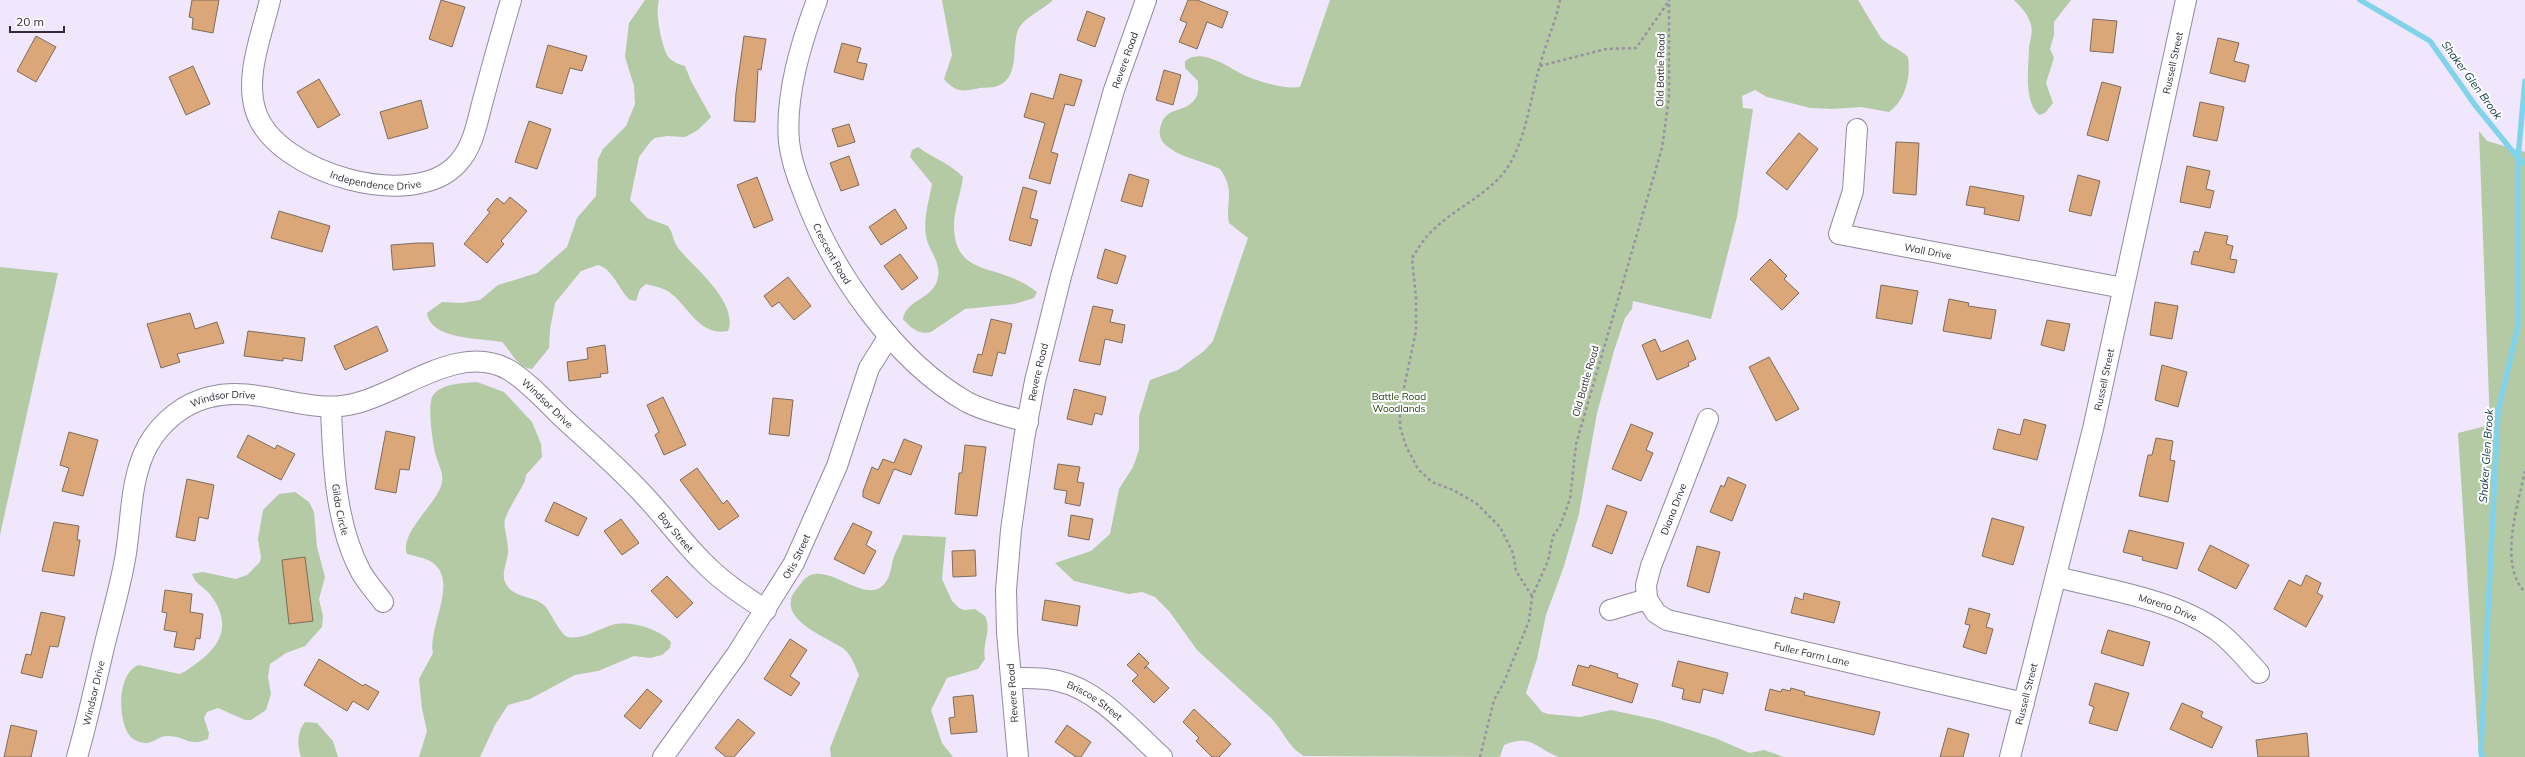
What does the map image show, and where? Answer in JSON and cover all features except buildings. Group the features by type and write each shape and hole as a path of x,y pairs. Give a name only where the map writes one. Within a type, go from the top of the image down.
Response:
{"street":[{"name":"Independence Drive","path":"270,0 257,54 252,94 256,113 267,133 290,155 315,168 370,183 400,186 420,184 439,178 453,169 463,157 475,129 511,0"},
{"name":"Crescent Road","path":"817,0 802,47 790,103 788,131 790,152 820,235 856,292 889,336 942,385 966,401 985,411 1028,422"},
{"name":"Revere Road","path":"1018,757 1007,619 1007,565 1028,422 1035,382 1061,276 1114,90 1146,0"},
{"name":"Russell Street","path":"2010,757 2057,577 2093,429 2186,0"},
{"name":"Wall Drive","path":"1857,129 1853,191 1839,234 2123,288"},
{"name":"Otis Street","path":"663,757 704,703 766,610 808,533 837,466 870,368 889,336"},
{"name":"Windsor Drive","path":"80,756 125,561 135,480 146,450 157,432 181,409 204,398 219,394 251,395 331,408 372,399 436,370 459,363 492,363 508,370 528,384 593,446"},
{"name":"Gilda Circle","path":"331,408 332,443 342,516 356,562 383,602"},
{"name":"Diana Drive","path":"1647,600 1647,576 1708,419"},
{"name":"Bay Street","path":"593,446 641,492 703,562 726,583 766,610"},
{"name":"Moreno Drive","path":"2057,577 2164,606 2194,617 2226,638 2259,673"},
{"path":"1610,610 1647,600"},
{"name":"Fuller Farm Lane","path":"1647,600 1656,613 1667,620 2024,703"},
{"name":"Briscoe Street","path":"1012,678 1051,680 1078,688 1114,713 1162,757"}],"path":[{"path":"1532,597 1516,571 1513,553 1500,527 1476,503 1453,490 1432,482 1418,470 1400,427 1400,407 1416,331 1416,298 1412,258 1431,231 1501,175 1514,156 1530,110 1540,66 1556,18 1560,0"},
{"path":"1540,66 1606,49 1636,48 1669,1"},
{"name":"Old Battle Road","path":"1480,757 1494,700 1504,682 1529,621 1532,597 1548,561 1553,536 1560,526 1570,499 1576,444 1662,148 1669,97 1669,1"},
{"path":"2525,471 2510,555 2513,572 2520,587 2525,592"}],"green space":[{"path":"645,0 659,0 659,28 667,55 673,61 685,66 691,81 711,117 698,130 685,137 667,136 655,138 651,141 639,157 630,200 647,218 668,226 678,248 713,286 727,308 730,320 728,331 718,332 702,325 676,298 666,290 660,288 646,284 640,289 636,301 630,300 612,275 603,267 598,265 581,271 555,303 550,329 549,348 532,369 522,366 502,342 458,336 437,328 430,322 427,313 442,302 462,303 480,300 498,285 537,273 567,247 577,218 596,196 598,159 603,149 626,126 635,104 634,86 625,57 629,23"},
{"path":"942,0 1053,0 1029,17 1021,25 1016,37 1012,71 1002,84 994,87 958,90 944,79 952,55"},
{"name":"Battle Road Woodlands","path":"1330,0 1858,0 1881,38 1908,57 1909,72 1906,87 1900,101 1889,112 1861,107 1832,109 1810,108 1767,97 1755,90 1742,96 1743,108 1753,109 1737,217 1711,319 1633,301 1632,309 1625,318 1614,351 1597,413 1579,514 1564,566 1546,615 1537,659 1526,693 1542,712 1548,714 1580,717 1611,710 1658,720 1715,738 1750,753 1764,750 1784,757 1559,757 1527,741 1513,742 1504,745 1500,757 1304,756 1294,748 1271,718 1197,650 1169,611 1155,597 1142,592 1129,594 1074,581 1055,563 1091,551 1110,534 1119,489 1133,467 1139,450 1139,416 1150,380 1178,370 1204,351 1213,341 1248,238 1229,223 1228,184 1220,169 1176,152 1162,141 1160,129 1162,121 1170,113 1191,104 1197,95 1198,81 1185,68 1185,61 1193,57 1201,56 1218,61 1243,75 1262,82 1281,86 1300,87"},
{"path":"2014,0 2071,0 2054,22 2054,35 2050,49 2054,58 2046,83 2053,103 2045,113 2039,115 2034,109 2031,101 2028,83 2029,47 2032,28 2026,14"},
{"path":"2479,131 2487,141 2525,152 2525,757 2479,757 2458,433 2490,425"},
{"path":"918,147 953,168 963,177 954,223 955,239 960,251 967,259 976,265 1027,285 1037,292 1034,298 1014,304 965,309 931,332 926,333 915,330 903,319 905,312 909,307 932,290 938,277 938,266 927,241 925,230 932,184 910,157 912,150"},
{"path":"0,267 58,273 0,535"},
{"path":"477,382 504,392 532,422 541,444 542,457 526,475 525,481 505,519 508,554 504,578 508,587 511,591 536,600 545,606 565,636 574,638 590,634 612,625 627,624 652,630 666,637 671,642 670,648 662,655 650,658 634,656 598,671 575,675 530,699 508,705 495,725 480,757 419,757 427,731 422,709 419,679 433,653 432,643 443,593 443,582 440,571 433,563 424,558 407,554 406,546 413,529 437,494 442,482 442,474 436,456 432,434 430,414 434,394 438,390 454,384"},
{"path":"295,492 309,502 314,512 317,547 325,577 319,599 323,616 322,627 305,646 286,653 270,664 268,677 271,694 266,710 251,720 245,720 218,708 207,712 204,718 209,733 208,739 191,742 175,737 165,736 146,743 135,740 129,735 125,726 121,702 122,690 131,670 139,665 179,674 182,673 206,656 213,649 221,633 221,616 218,607 210,594 196,581 192,574 203,572 236,579 247,575 260,562 261,557 258,539 263,510 279,494"},
{"path":"903,535 946,537 942,579 952,601 959,608 964,610 975,609 985,616 988,627 984,653 985,659 978,669 947,678 931,710 942,743 953,757 831,757 830,748 859,675 851,658 844,649 810,629 795,616 791,608 791,600 802,582 811,575 822,574 834,577 869,590 879,588 889,577 894,557"},
{"path":"305,722 317,723 333,741 338,757 301,757 298,739 300,730"}],"waterway":[{"name":"Shaker Glen Brook","path":"2360,0 2430,41 2475,105 2518,158 2525,163"},
{"name":"Shaker Glen Brook","path":"2483,757 2481,752 2498,412 2518,326 2518,158 2525,81"}]}
